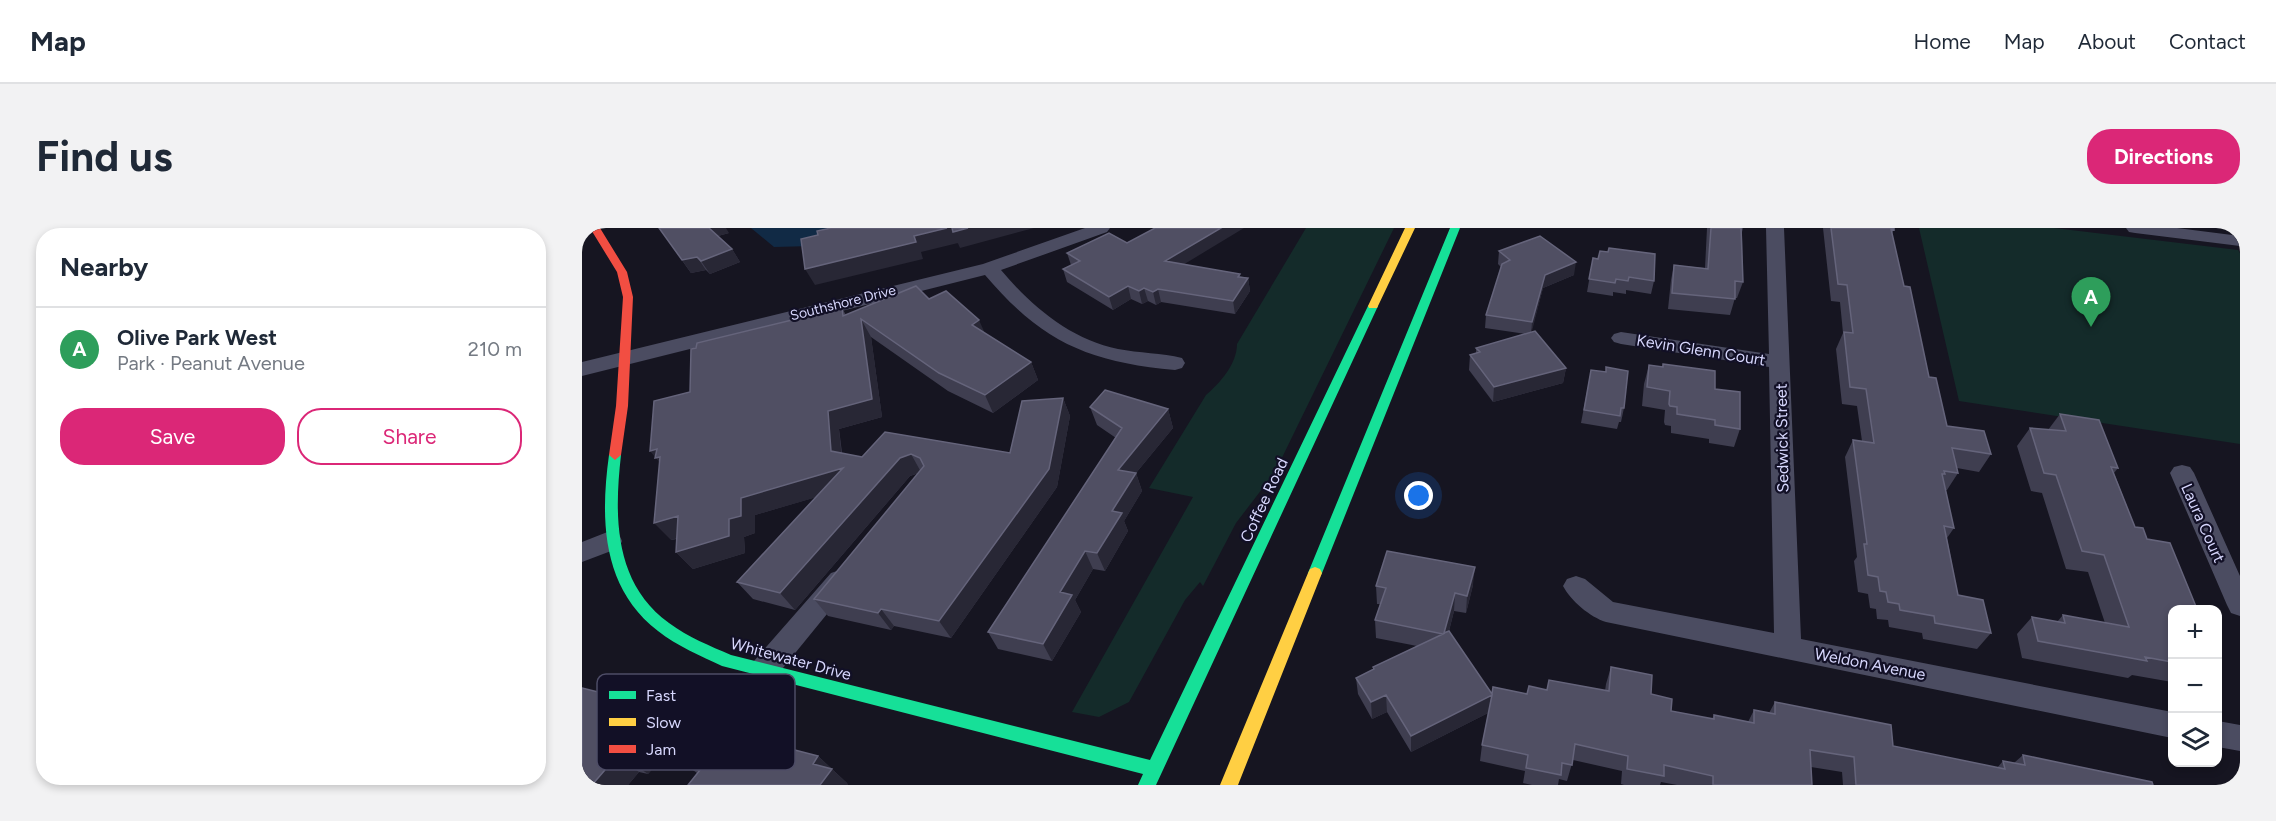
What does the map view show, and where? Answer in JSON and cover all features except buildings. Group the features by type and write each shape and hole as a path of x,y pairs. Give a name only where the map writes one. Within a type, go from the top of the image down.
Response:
{"main road":[{"name":"Whitewater Drive","path":"595,228 618,265 627,288 629,313 623,358 622,403 608,511 610,541 615,562 630,592 653,619 685,641 728,661 780,674"},
{"name":"Coffee Road","path":"1148,785 1410,228"},
{"path":"1229,785 1455,228"},
{"name":"Whitewater Drive","path":"795,678 1044,739 1155,770"}],"street":[{"name":"Southshore Drive","path":"582,369 990,268 1040,252 1101,228"},
{"name":"Sedwick Street","path":"1774,228 1788,648"},
{"path":"2135,228 2240,241"},
{"path":"990,268 1008,291 1033,313 1095,350 1132,359 1175,363"},
{"name":"Kevin Glenn Court","path":"1621,338 1780,362"},
{"name":"Laura Court","path":"2182,473 2240,605"},
{"path":"582,552 610,541"},
{"path":"764,670 853,563"},
{"name":"Weldon Avenue","path":"1576,586 1606,611 2168,724"},
{"path":"2222,735 2240,738"}],"green space":[{"path":"1306,228 1394,228 1275,472 1236,523 1203,586 1200,582 1185,600 1129,702 1099,717 1072,712 1193,497 1149,488 1206,395 1217,385 1231,366 1237,344"},
{"path":"1919,228 2054,228 2238,250 2240,253 2240,444 1959,401"}],"water":[{"path":"751,228 893,228 813,246 774,247"}],"traffic: fast":[{"path":"1315,573 1455,228"},
{"path":"1147,785 1373,306"},
{"path":"615,455 611,526 620,571 630,592 644,610 678,637 728,661 779,674"},
{"path":"795,678 1155,769"}],"traffic: slow":[{"path":"1373,306 1410,228"},
{"path":"1229,785 1315,573"}],"traffic: jam":[{"path":"595,228 622,272 628,297 622,406 615,455"}],"place":[{"name":"Olive Park West","path":"2091,327"}]}
